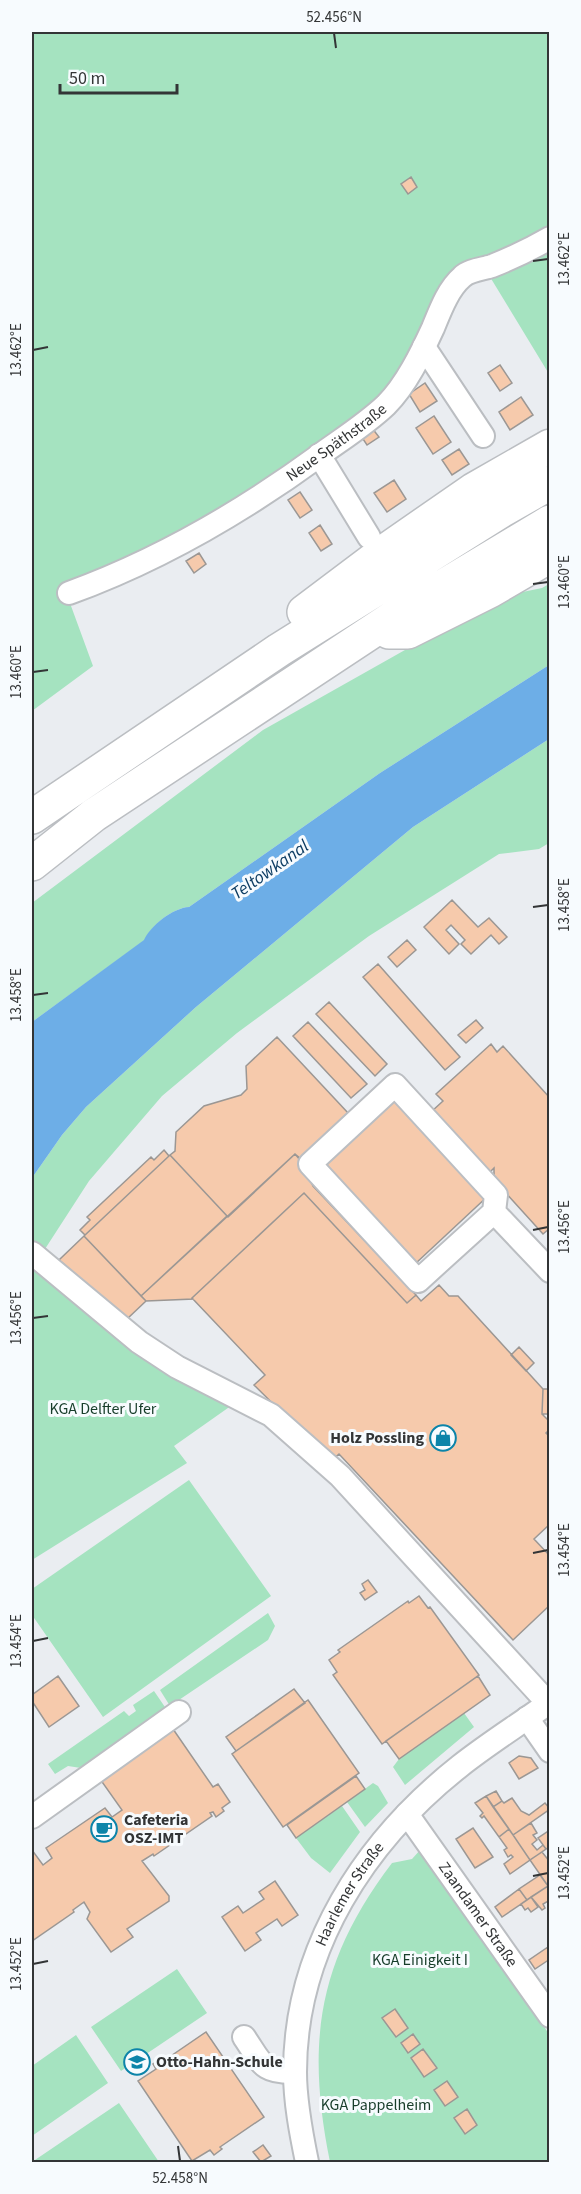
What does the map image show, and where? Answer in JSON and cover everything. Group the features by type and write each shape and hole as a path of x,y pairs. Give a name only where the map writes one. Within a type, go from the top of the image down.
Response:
{"highway":[{"path":"279,650 291,621 300,614 473,490 549,446"},
{"path":"32,817 279,650 549,483"},
{"path":"32,864 94,815 412,604 549,522"},
{"path":"372,632 408,632 490,591 549,556"}],"street":[{"name":"Neue Späthstraße","path":"69,592 115,576 156,558 210,529 299,471 369,420 388,404 403,382 424,347 442,306 454,285 463,275 519,254 549,238"},
{"path":"424,347 483,436"},
{"path":"319,455 369,537"},
{"path":"494,1212 418,1281 310,1164 394,1085 496,1195 494,1212 549,1271"},
{"path":"32,1253 148,1348 177,1367 271,1415 340,1476 549,1702"},
{"name":"Haarlemer Straße","path":"308,2163 299,2118 295,2072 299,2017 306,1987 326,1929 359,1872 407,1814 460,1766 549,1702"},
{"path":"32,1817 179,1712"},
{"path":"527,1718 549,1751"},
{"name":"Zaandamer Straße","path":"407,1814 549,2016"},
{"path":"244,2037 266,2067 277,2072 295,2072"}],"green space":[{"path":"32,32 550,32 549,374 487,272 457,269 412,367 292,479 67,595 93,666 32,711"},
{"path":"549,584 549,665 380,773 189,907 176,910 163,918 145,940 32,1022 32,903 263,730 499,597 542,588"},
{"name":"KGA Delfter Ufer","path":"549,739 549,843 539,849 499,854 369,936 237,1033 162,1096 89,1181 34,1266 235,1403 174,1446 187,1463 32,1560 32,1178 62,1135 86,1107 196,1007 413,827"},
{"path":"189,1480 271,1596 103,1717 32,1615 32,1589"},
{"path":"268,1613 275,1626 268,1640 170,1706 160,1690"},
{"path":"154,1691 167,1710 81,1768 68,1766 55,1774 48,1764 124,1711 129,1716 136,1711 133,1705"},
{"path":"464,1713 474,1727 405,1785 393,1767 399,1759"},
{"path":"373,1783 378,1786 388,1803 365,1827 347,1802"},
{"path":"342,1806 360,1832 330,1873 311,1858 296,1838"},
{"name":"KGA Einigkeit I","path":"421,1849 549,2034 549,2162 330,2162 319,2079 319,2041 324,2005 333,1970 347,1935 367,1899 392,1863 412,1859"},
{"path":"177,1969 207,2013 121,2071 91,2027"},
{"path":"76,2035 108,2083 32,2136 32,2066"},
{"path":"119,2103 159,2162 32,2162"}],"water":[{"name":"Teltowkanal","path":"549,665 549,739 413,827 196,1007 86,1107 62,1135 32,1178 32,1022 144,940 163,918 176,910 189,907 380,773"}],"building":[{"path":"411,177 417,187 408,194 401,184"},
{"path":"500,365 512,383 500,391 488,373"},
{"path":"425,383 437,401 420,412 409,394"},
{"path":"521,397 533,415 510,430 499,412"},
{"path":"434,416 451,442 433,454 416,428"},
{"path":"372,428 379,437 367,445 361,436"},
{"path":"459,449 469,464 452,475 442,460"},
{"path":"394,480 406,499 387,512 374,493"},
{"path":"300,492 312,510 300,518 288,500"},
{"path":"320,525 332,544 321,551 309,533"},
{"path":"199,553 206,564 194,573 186,561"},
{"path":"452,900 478,927 489,918 507,937 499,944 491,935 471,954 461,944 465,940 451,925 446,930 459,944 449,954 424,927"},
{"path":"407,940 416,950 397,967 388,957"},
{"path":"378,964 460,1057 445,1070 363,977"},
{"path":"329,1002 387,1064 375,1076 316,1014"},
{"path":"476,1020 483,1028 466,1043 458,1035"},
{"path":"308,1022 367,1084 351,1098 293,1036"},
{"path":"277,1037 349,1114 300,1160 295,1154 228,1217 170,1155 175,1151 176,1132 204,1106 241,1095 247,1089 246,1066"},
{"path":"491,1044 497,1052 503,1046 550,1098 550,1228 543,1234 494,1180 494,1168 491,1171 483,1169 431,1112 443,1101 436,1094"},
{"path":"394,1094 489,1195 415,1264 321,1164"},
{"path":"164,1150 169,1156 85,1235 80,1230 90,1220 87,1217 151,1157 154,1160"},
{"path":"295,1154 301,1159 313,1186 416,1295 407,1303 304,1193 193,1299 146,1301 141,1296"},
{"path":"170,1155 227,1216 141,1296 84,1236"},
{"path":"304,1193 407,1303 416,1295 421,1301 439,1285 449,1296 458,1296 543,1389 542,1414 550,1422 550,1429 546,1433 550,1437 550,1524 534,1539 550,1556 550,1605 513,1640 339,1454 331,1461 254,1385 265,1375 192,1298"},
{"path":"84,1236 146,1301 127,1319 59,1260"},
{"path":"519,1347 534,1363 526,1371 511,1355"},
{"path":"543,1389 550,1389 550,1414 542,1414"},
{"path":"368,1580 377,1592 365,1600 360,1593 365,1590 362,1584"},
{"path":"419,1596 428,1608 430,1607 479,1675 382,1744 333,1675 337,1672 329,1660 340,1652 338,1650 408,1601 409,1603"},
{"path":"58,1676 79,1706 49,1727 32,1701 32,1695"},
{"path":"478,1676 490,1695 399,1759 386,1741"},
{"path":"294,1689 305,1703 236,1751 226,1737"},
{"path":"308,1700 359,1773 283,1827 232,1754"},
{"path":"173,1729 213,1787 218,1784 230,1802 216,1817 213,1812 210,1813 212,1816 154,1856 153,1854 142,1861 169,1896 169,1901 127,1929 133,1937 111,1952 87,1919 90,1912 84,1902 73,1910 74,1912 32,1941 32,1850 43,1865 52,1858 46,1848 105,1808 112,1817 122,1810 100,1779"},
{"path":"519,1756 531,1758 538,1768 519,1779 509,1763"},
{"path":"356,1776 365,1789 296,1838 287,1825"},
{"path":"496,1791 502,1801 493,1807 486,1796"},
{"path":"486,1796 509,1829 499,1837 484,1816 482,1818 480,1816 483,1813 475,1803"},
{"path":"512,1798 521,1811 529,1815 545,1803 550,1809 513,1835 493,1807"},
{"path":"531,1823 537,1833 533,1835 537,1840 532,1844 537,1850 543,1845 546,1849 530,1860 513,1835"},
{"path":"473,1828 493,1857 475,1868 456,1839"},
{"path":"509,1829 530,1860 510,1874 504,1864 513,1857 511,1855 508,1857 504,1850 507,1848 499,1837"},
{"path":"550,1830 550,1847 546,1849 538,1838"},
{"path":"542,1852 550,1862 548,1886 530,1860"},
{"path":"540,1875 548,1886 527,1900 519,1889"},
{"path":"275,1881 298,1915 282,1926 277,1919 256,1933 261,1940 245,1951 222,1917 238,1906 243,1913 264,1899 259,1892"},
{"path":"548,1886 550,1900 543,1904 545,1908 542,1910 531,1897"},
{"path":"519,1889 527,1900 502,1917 495,1907"},
{"path":"531,1897 538,1907 531,1912 528,1908 525,1910 521,1904"},
{"path":"548,1947 550,1959 535,1969 529,1960"},
{"path":"395,2009 408,2028 396,2037 382,2018"},
{"path":"206,2032 264,2117 220,2147 222,2149 214,2155 210,2150 192,2161 138,2081 156,2069 153,2064 160,2059 162,2062"},
{"path":"413,2034 420,2044 408,2053 401,2043"},
{"path":"423,2049 437,2068 424,2077 411,2058"},
{"path":"447,2081 458,2097 445,2106 434,2090"},
{"path":"467,2109 477,2125 465,2134 454,2118"},
{"path":"263,2145 271,2156 261,2162 253,2152"}],"place":[{"name":"Holz Possling","path":"443,1438"},
{"name":"Cafeteria OSZ-IMT","path":"104,1829"},
{"name":"Otto-Hahn-Schule","path":"137,2062"}],"park label":[{"name":"KGA Pappelheim","path":"376,2105"}]}
